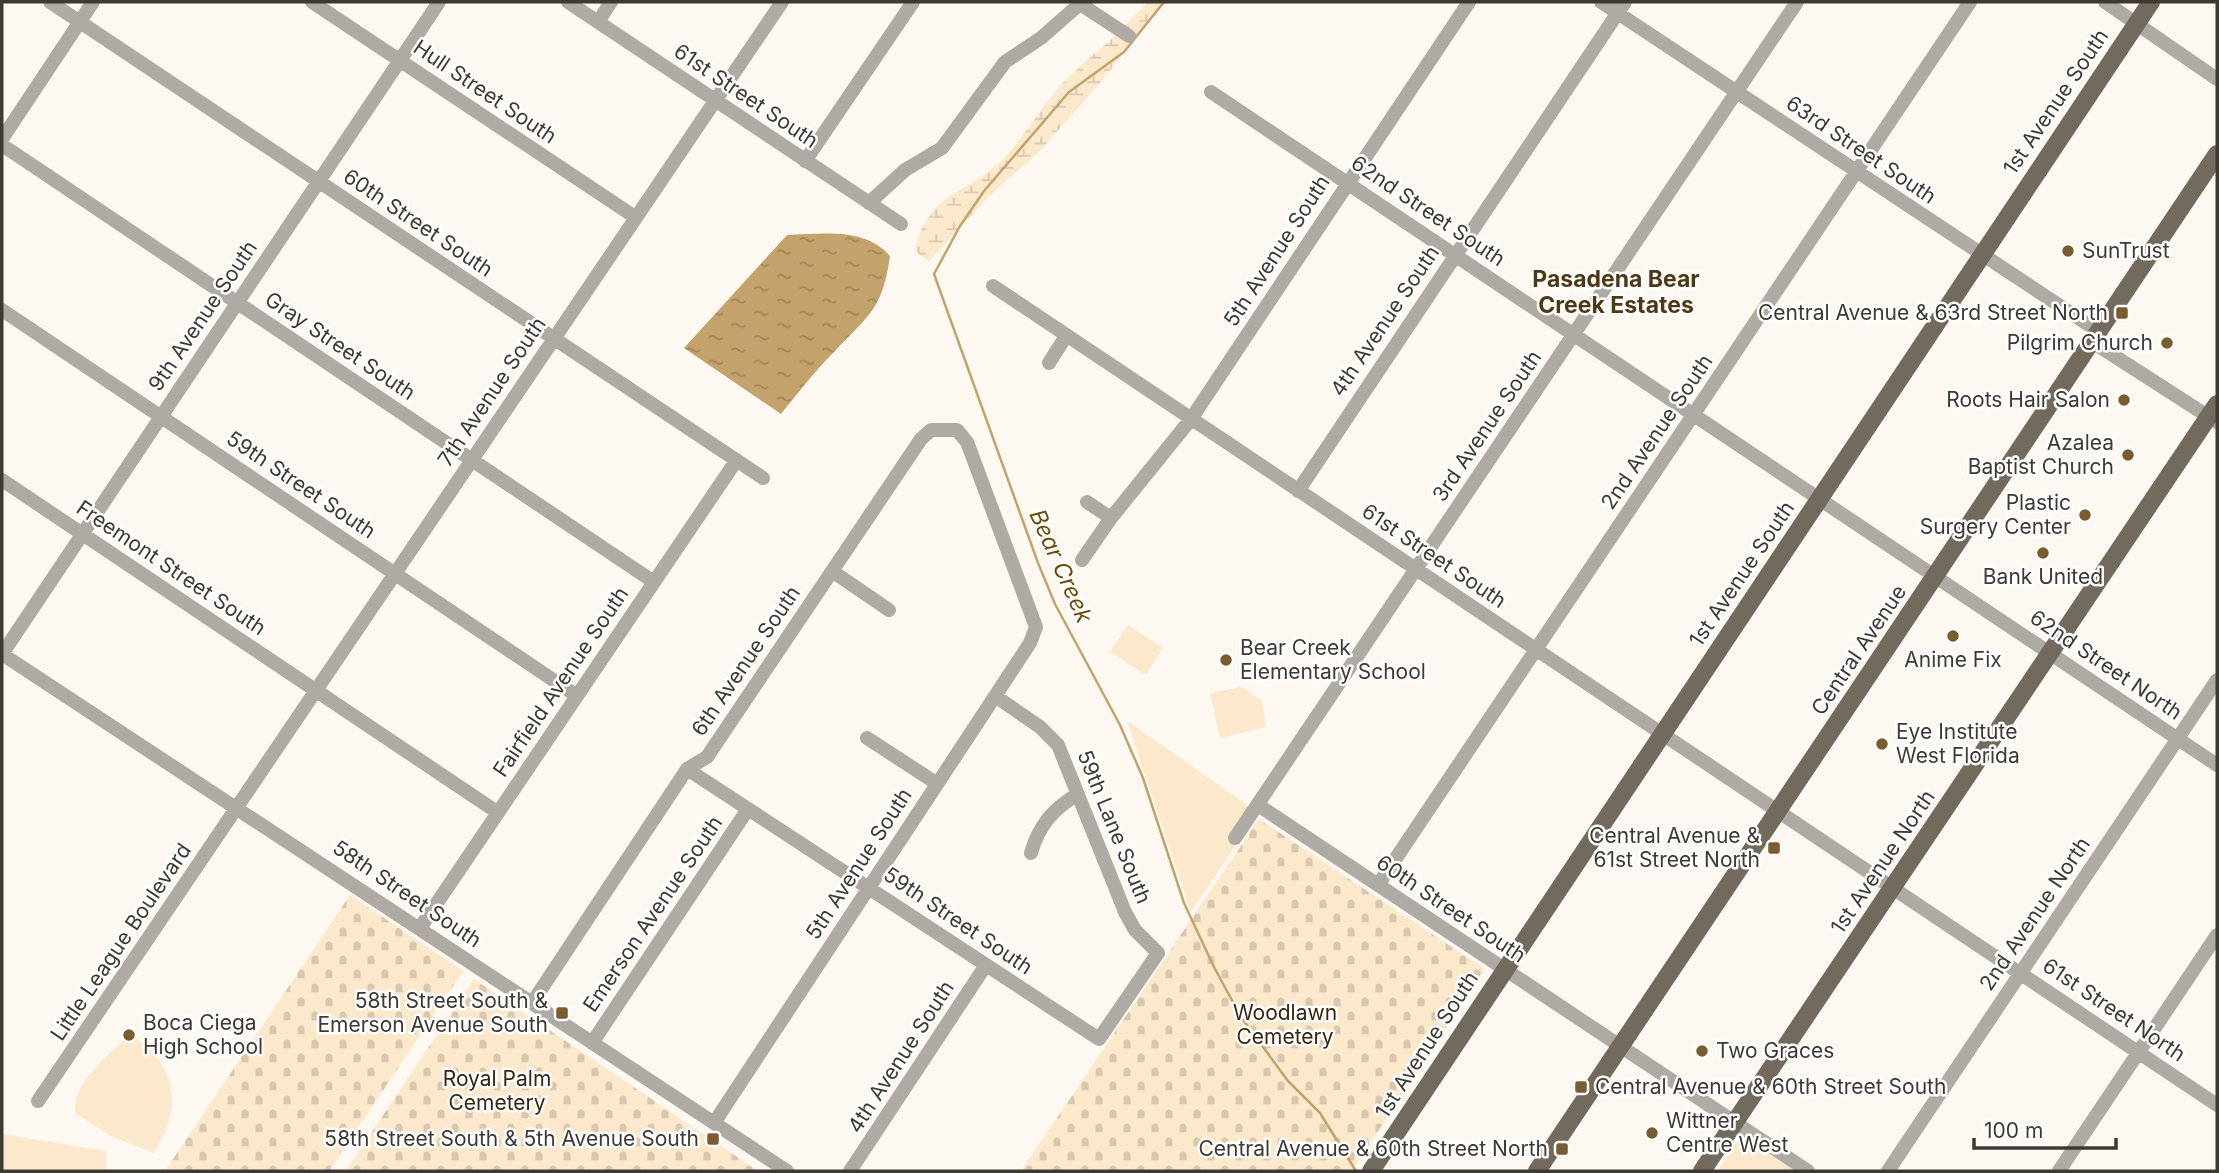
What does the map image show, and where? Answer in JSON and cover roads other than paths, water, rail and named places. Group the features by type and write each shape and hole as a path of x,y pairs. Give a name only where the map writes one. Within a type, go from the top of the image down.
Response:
{"main road":[{"name":"1st Avenue South","path":"1372,1169 2151,2"},
{"name":"Central Avenue","path":"1537,1171 2217,154"},
{"name":"1st Avenue North","path":"1702,1171 2050,653 2215,414"}],"street":[{"name":"60th Street South","path":"50,2 763,478"},
{"path":"2,139 93,2"},
{"name":"Hull Street South","path":"312,2 635,218"},
{"name":"9th Avenue South","path":"2,654 439,2"},
{"name":"61st Street South","path":"568,2 901,224"},
{"path":"598,22 611,2"},
{"name":"7th Avenue South","path":"238,807 782,2"},
{"path":"805,161 913,2"},
{"name":"5th Avenue South","path":"1082,560 1111,518 1191,419 1469,2"},
{"name":"63rd Street South","path":"1601,2 1621,7 1736,92 1980,256 1997,261 2095,336 2215,414"},
{"name":"3rd Avenue South","path":"1236,838 1797,2"},
{"name":"2nd Avenue South","path":"1378,885 1970,2"},
{"path":"2105,2 2217,79"},
{"path":"869,203 905,170 943,148 1005,62 1041,38 1080,3 1129,36"},
{"name":"4th Avenue South","path":"1298,491 1621,7"},
{"name":"62nd Street South","path":"1211,92 1936,576"},
{"name":"Gray Street South","path":"2,145 654,582"},
{"name":"61st Street South","path":"993,286 1779,811"},
{"name":"59th Street South","path":"2,310 578,696"},
{"path":"1049,363 1066,336"},
{"name":"6th Avenue South","path":"532,1003 687,769 707,757 921,439 931,430 957,430 967,442 1037,626"},
{"name":"Fairfield Avenue South","path":"420,928 736,461"},
{"name":"Freemont Street South","path":"2,480 497,812"},
{"path":"1087,502 1111,518"},
{"path":"832,571 889,610"},
{"name":"62nd Street North","path":"1936,576 2217,765"},
{"name":"5th Avenue South","path":"714,1123 1030,643 1037,626"},
{"name":"58th Street South","path":"2,654 787,1171"},
{"name":"2nd Avenue North","path":"1888,1171 2217,680"},
{"name":"59th Lane South","path":"995,696 1040,727 1058,745 1125,912 1135,930 1158,953 1099,1040"},
{"path":"867,738 936,783"},
{"name":"59th Street South","path":"687,769 871,887 1099,1040"},
{"path":"1031,853 1036,836 1050,814 1077,794"},
{"name":"60th Street South","path":"1258,805 1808,1171"},
{"name":"Little League Boulevard","path":"38,1101 238,807"},
{"name":"Emerson Avenue South","path":"593,1043 748,809"},
{"name":"61st Street North","path":"1779,811 2217,1105"},
{"path":"2059,1171 2217,935"},
{"name":"4th Avenue South","path":"850,1171 986,965"}],"water":[{"path":"787,235 856,236 880,247 890,256 883,288 872,310 781,414 684,348"}],"waterway":[{"name":"Bear Creek","path":"1164,2 1124,52 1069,92 984,191 960,226 934,274 1038,563 1055,604 1120,725 1143,778 1184,903 1214,967 1241,1017 1288,1081 1320,1113 1356,1171"}],"place":[{"name":"SunTrust","path":"2068,251"},
{"name":"Central Avenue & 63rd Street North","path":"2122,313"},
{"name":"Pilgrim Church","path":"2167,343"},
{"name":"Roots Hair Salon","path":"2124,400"},
{"name":"Azalea Baptist Church","path":"2128,455"},
{"name":"Plastic Surgery Center","path":"2085,515"},
{"name":"Bank United","path":"2043,553"},
{"name":"Anime Fix","path":"1953,636"},
{"name":"Bear Creek Elementary School","path":"1226,660"},
{"name":"Eye Institute West Florida","path":"1882,744"},
{"name":"Central Avenue & 61st Street North","path":"1774,848"},
{"name":"58th Street South & Emerson Avenue South","path":"562,1013"},
{"name":"Boca Ciega High School","path":"129,1035"},
{"name":"Two Graces","path":"1702,1051"},
{"name":"Central Avenue & 60th Street South","path":"1581,1087"},
{"name":"Wittner Centre West","path":"1652,1133"},
{"name":"58th Street South & 5th Avenue South","path":"713,1139"},
{"name":"Central Avenue & 60th Street North","path":"1562,1149"}],"district":[{"name":"Pasadena Bear Creek Estates","path":"1616,292"}],"park label":[{"name":"Woodlawn Cemetery","path":"1285,1025"},
{"name":"Royal Palm Cemetery","path":"497,1091"}]}
